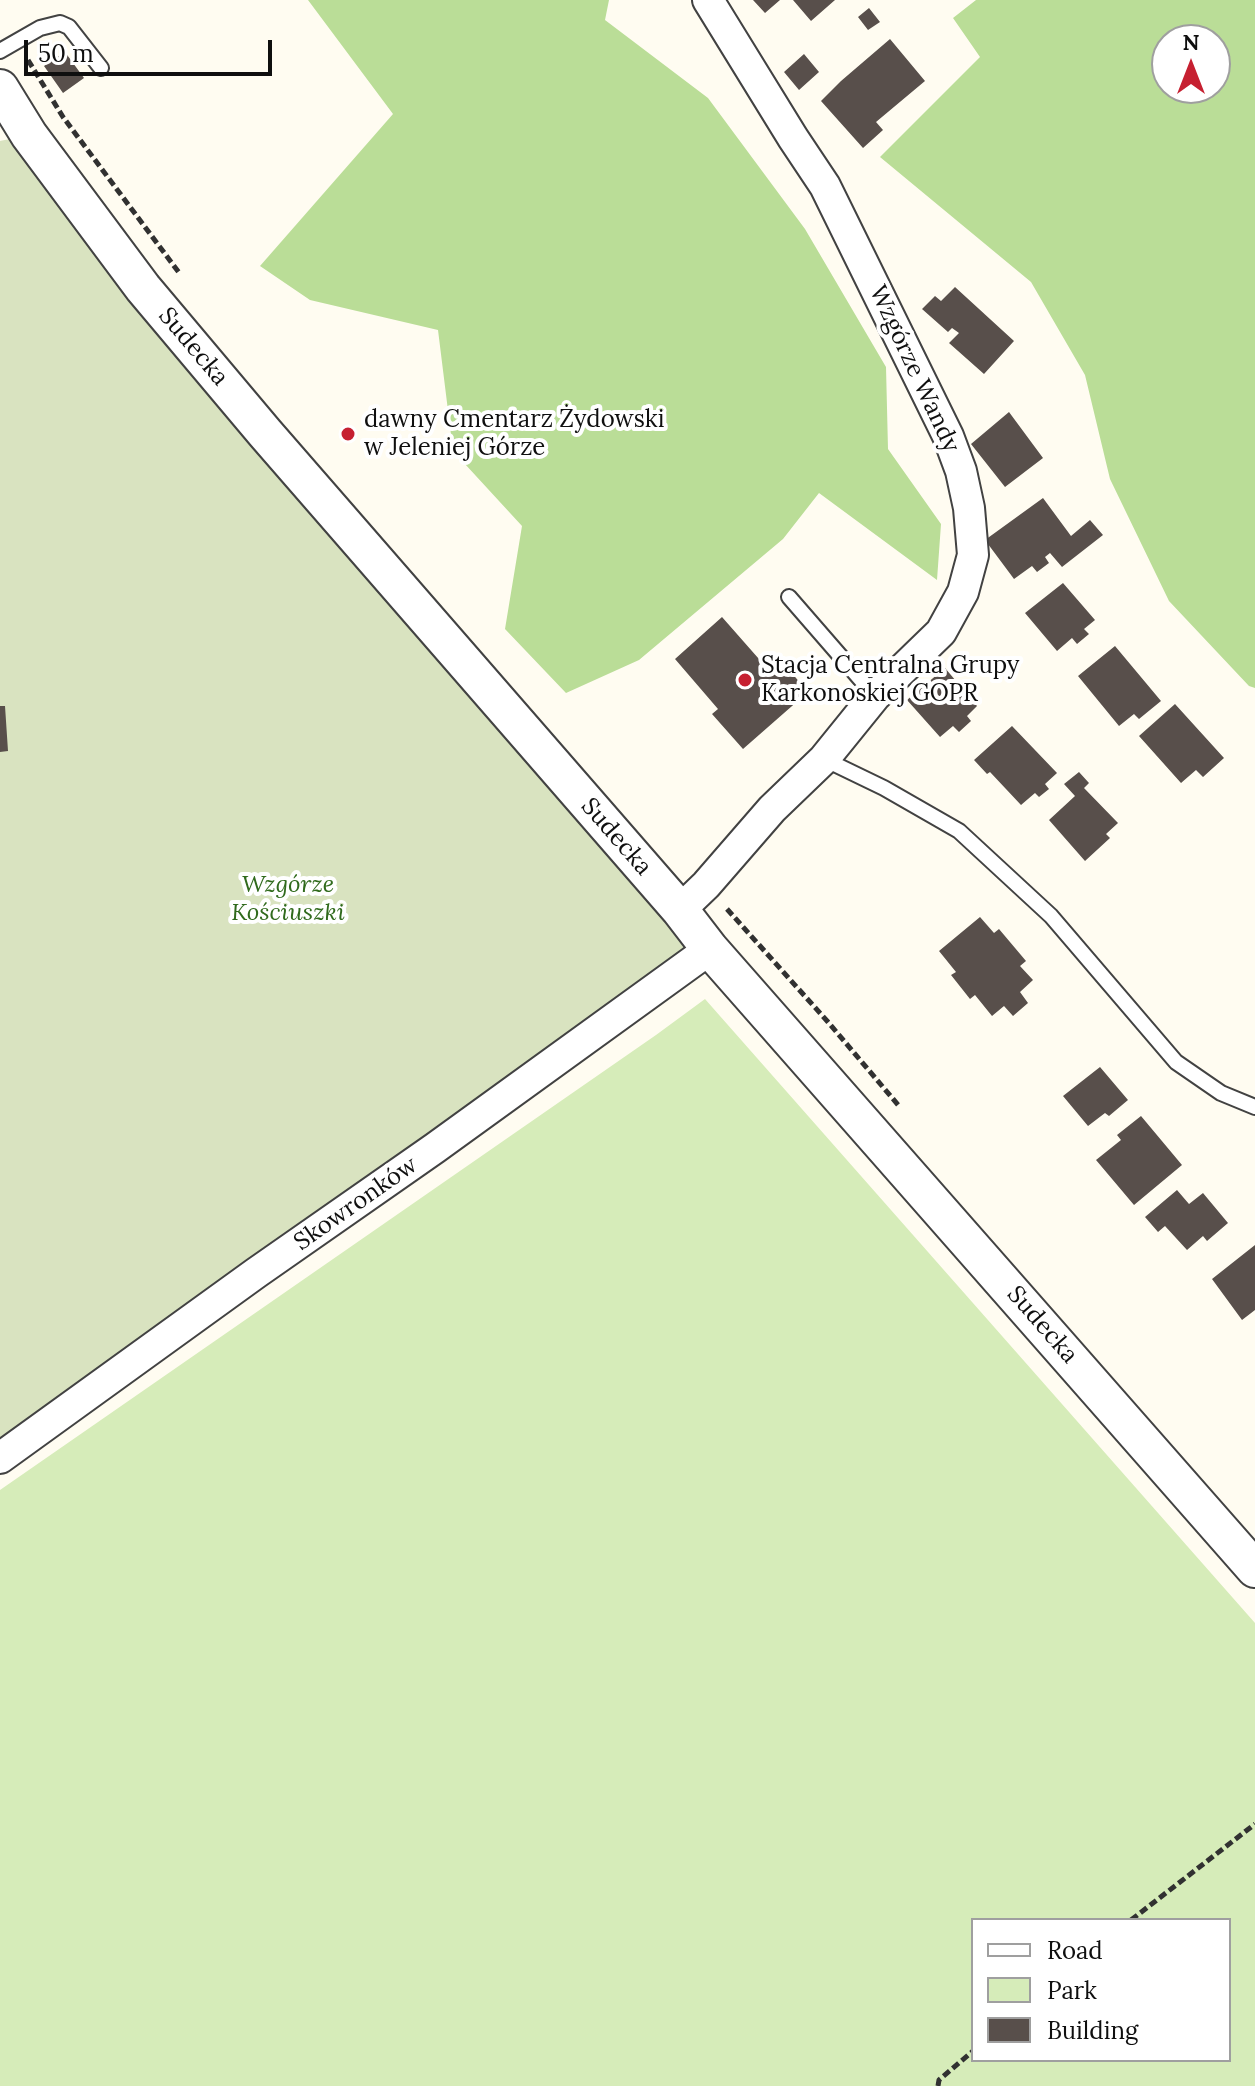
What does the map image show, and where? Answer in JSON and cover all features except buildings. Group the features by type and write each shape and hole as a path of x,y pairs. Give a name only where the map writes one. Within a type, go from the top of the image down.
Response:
{"street":[{"name":"Wzgórze Wandy","path":"680,910 772,809 824,759 875,696 941,632 963,592 973,555 969,508 961,471 948,436 825,186 708,0"},
{"name":"Sudecka","path":"0,88 29,135 143,288 265,433 680,910 710,949 1255,1569"},
{"name":"Skowronków","path":"0,1458 710,949"}],"lane":[{"path":"0,51 40,28 60,23 69,27 101,68"},
{"path":"789,597 875,696"},
{"path":"824,759 884,788 959,831 1051,916 1176,1062 1221,1093 1255,1107"}],"path":[{"path":"26,57 63,117 181,275"},
{"path":"1134,1918 1255,1824"},
{"path":"938,2086 939,2080 971,2053"}],"green space":[{"path":"308,0 609,0 605,20 708,98 805,229 886,367 888,449 941,524 937,580 819,493 783,539 639,660 566,693 505,629 522,526 453,451 438,330 310,300 260,266 393,114"},
{"path":"976,0 1255,0 1255,688 1249,686 1169,601 1110,479 1085,375 1031,282 880,157 980,57 953,18"},
{"name":"Wzgórze Kościuszki","path":"29,135 710,949 0,1458 0,141"},
{"path":"705,999 1255,1623 1255,2086 0,2086 0,1490"}],"place":[{"name":"dawny Cmentarz Żydowski w Jeleniej Górze","path":"348,434"},
{"name":"Stacja Centralna Grupy Karkonoskiej GOPR","path":"745,680"}]}
